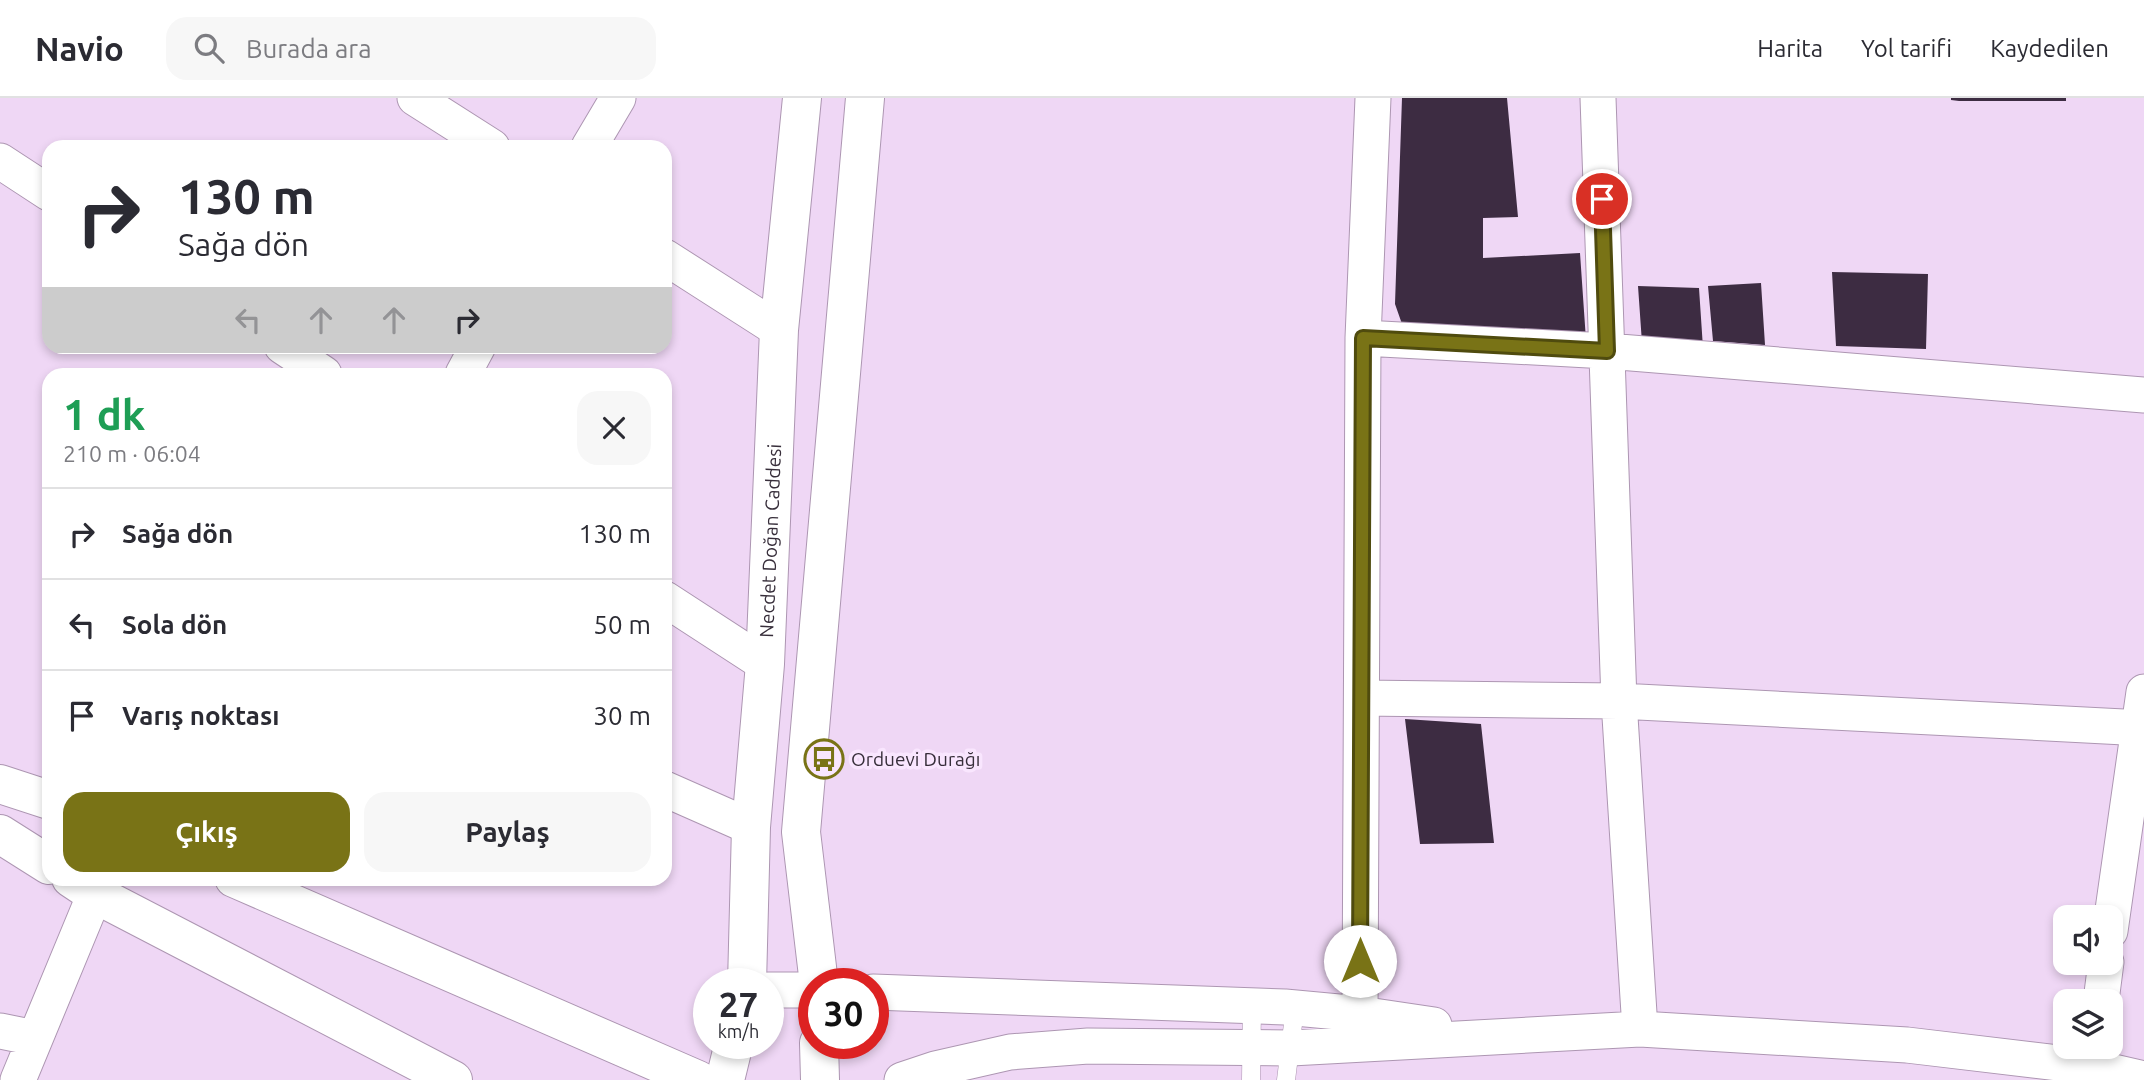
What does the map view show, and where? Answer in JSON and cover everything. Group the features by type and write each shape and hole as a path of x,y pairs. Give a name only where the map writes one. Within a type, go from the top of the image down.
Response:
{"main road":[{"name":"Necdet Doğan Caddesi","path":"747,968 751,827 765,664 779,330 802,98"},
{"path":"817,968 801,832 865,98"},
{"path":"0,784 42,798"},
{"path":"0,834 42,861"},
{"path":"83,886 453,1080"},
{"path":"252,886 698,1080"},
{"path":"725,1080 730,1059"},
{"path":"819,1059 820,1080"}],"street":[{"path":"415,98 481,140"},
{"path":"593,140 618,98"},
{"path":"1360,1014 1363,338 1373,98"},
{"path":"1598,98 1619,701 1640,1029"},
{"path":"0,161 42,188"},
{"path":"672,261 779,330"},
{"path":"1363,338 1607,351 2144,395"},
{"path":"294,354 315,368"},
{"path":"672,603 765,664"},
{"path":"2114,905 2144,692"},
{"path":"1362,698 1619,701 2141,728"},
{"path":"672,792 751,827"},
{"path":"18,1080 35,1038 83,886"},
{"path":"889,993 1295,1008 1360,1014 1514,1036"},
{"path":"902,1080 934,1069 1010,1052 1088,1046 1252,1063 1289,1064 1514,1036 1640,1029 2053,1054"},
{"path":"0,1031 35,1038"},
{"path":"2098,1059 2144,1079"}],"lane":[{"path":"1252,1006 1252,1063"},
{"path":"1289,1064 1295,1008"}],"building":[{"path":"1402,98 1507,98 1518,217 1483,218 1483,258 1580,253 1586,340 1402,324 1395,304"},
{"path":"1951,98 2066,98 2066,101 1959,101"},
{"path":"1832,272 1928,274 1926,349 1836,346"},
{"path":"1761,283 1765,345 1713,341 1708,286"},
{"path":"1638,286 1699,288 1703,348 1642,343"},
{"path":"1405,719 1481,724 1494,843 1420,844"}],"place":[{"name":"Orduevi Durağı","path":"824,759"}],"route":[{"path":"1360,961 1363,338 1607,351 1602,199"}]}
